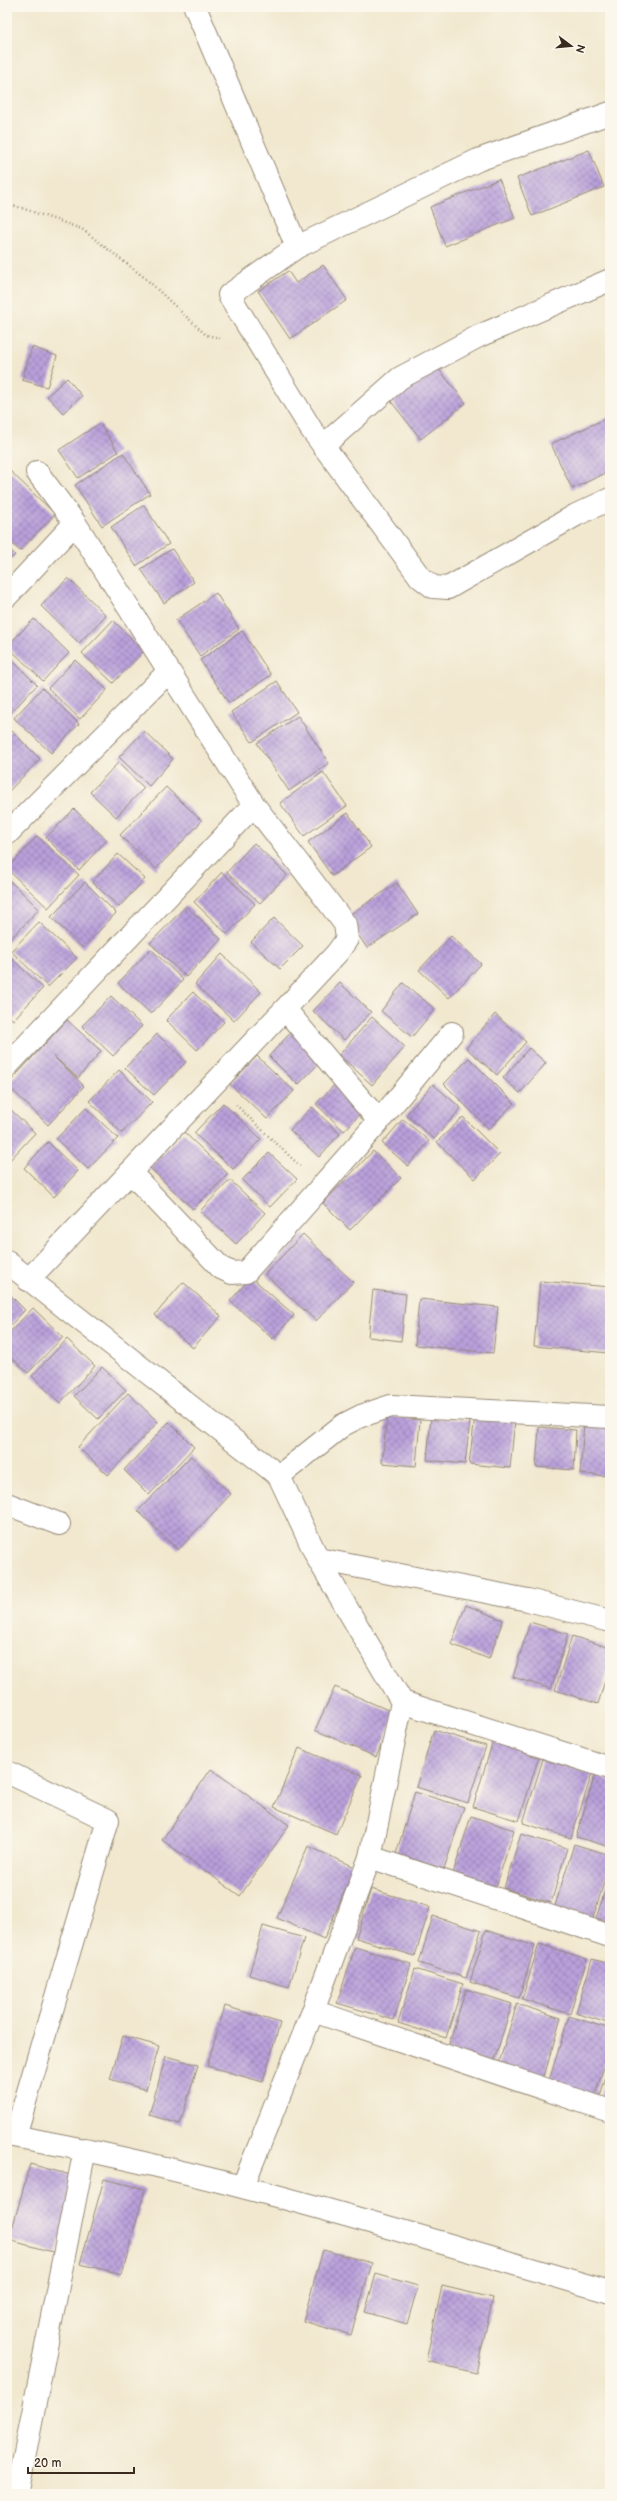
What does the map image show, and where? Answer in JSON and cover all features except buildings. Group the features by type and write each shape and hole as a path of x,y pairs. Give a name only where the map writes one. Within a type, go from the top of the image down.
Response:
{"street":[{"path":"195,7 297,247"},
{"path":"610,113 478,160 297,247 228,295 323,446 420,577 433,587 448,588 576,515 610,499"},
{"path":"323,446 400,378 479,336 610,280"},
{"path":"28,1280 285,1009 337,953 347,939 345,924 254,805 74,523 36,472"},
{"path":"7,596 74,523"},
{"path":"7,834 169,671"},
{"path":"7,1066 254,805"},
{"path":"285,1009 379,1121"},
{"path":"130,1172 221,1268 232,1273 246,1272 379,1121 452,1033"},
{"path":"7,1262 279,1476 318,1559 402,1702 610,1768"},
{"path":"279,1476 343,1425 361,1416 391,1406 610,1417"},
{"path":"7,1504 59,1524"},
{"path":"318,1559 528,1600 610,1621"},
{"path":"243,2186 313,2011 370,1857 402,1702"},
{"path":"7,1772 108,1820 11,2136 85,2149 243,2186 610,2292"},
{"path":"370,1857 610,1936"},
{"path":"313,2011 610,2111"},
{"path":"17,2494 85,2149"}],"path":[{"path":"7,203 82,229 146,278 206,335 260,346"},
{"path":"213,1084 321,1186"}]}
